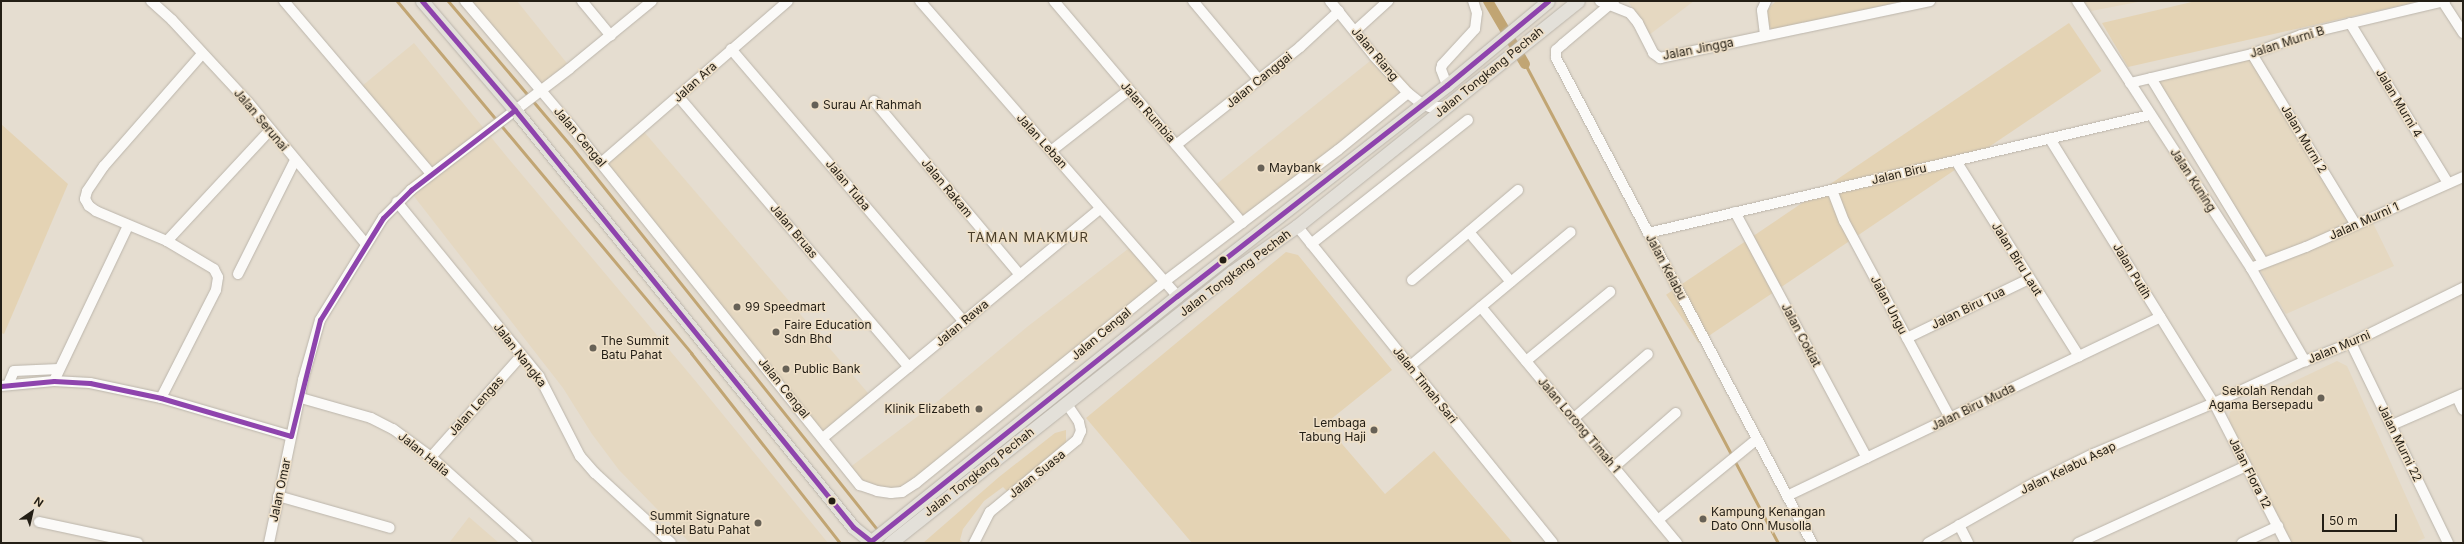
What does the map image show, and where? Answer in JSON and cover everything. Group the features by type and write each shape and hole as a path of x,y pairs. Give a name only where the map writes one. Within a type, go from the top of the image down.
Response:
{"main road":[{"path":"422,1 519,107 853,527 868,543"},
{"name":"Jalan Tongkang Pechah","path":"868,543 1177,296 1252,239 1447,85 1548,1"},
{"name":"Jalan Tongkang Pechah","path":"890,543 1237,269 1297,226 1487,76 1578,1"},
{"path":"1252,239 1266,237 1287,224 1297,226 1298,216 1317,196 1322,184"},
{"path":"1177,296 1188,298 1224,270 1237,269"},
{"path":"904,543 944,507 953,492"}],"street":[{"name":"Jalan Serunai","path":"151,1 248,102 366,244"},
{"path":"284,1 431,174"},
{"name":"Jalan Cengal","path":"464,1 537,93 601,163 824,437 860,485 877,491 902,492 1057,371 1164,282 1408,93"},
{"path":"582,1 611,36"},
{"name":"Jalan Ara","path":"601,163 788,1"},
{"name":"Jalan Leban","path":"920,1 1177,296"},
{"name":"Jalan Rumbia","path":"1054,1 1242,223"},
{"path":"1193,1 1259,80"},
{"name":"Jalan Riang","path":"1330,1 1374,56 1408,93 1422,104"},
{"path":"1355,31 1388,1"},
{"path":"1447,85 1441,69 1442,64 1475,29 1477,13 1473,1"},
{"path":"1765,35 1762,10 1766,1"},
{"name":"Jalan Jingga","path":"1607,3 1630,13 1638,23 1653,53 1660,58 1930,1"},
{"name":"Jalan Kuning","path":"2077,1 2251,268 2306,361"},
{"path":"2444,1 2463,33"},
{"name":"Jalan Murni B","path":"2130,83 2252,54 2301,35 2444,1"},
{"name":"Jalan Kelabu","path":"1607,3 1556,50 1556,58 1812,543"},
{"name":"Jalan Omar","path":"269,543 291,436 301,398 303,380 320,320 383,218 397,202 431,174 611,36 648,4"},
{"name":"Jalan Canggai","path":"1176,145 1259,80 1339,11"},
{"name":"Jalan Murni 4","path":"2350,23 2448,184"},
{"name":"Jalan Tuba","path":"731,49 964,322"},
{"path":"161,398 216,290 218,278 214,269 167,242 128,226 89,206 85,198 87,191 104,166 202,54"},
{"name":"Jalan Murni 2","path":"2252,54 2356,225"},
{"path":"2151,78 2263,262"},
{"path":"1051,151 1129,90"},
{"name":"Jalan Bruas","path":"678,96 909,367"},
{"name":"Jalan Rakam","path":"874,101 1020,275"},
{"path":"1422,104 1430,107 1448,107"},
{"name":"Jalan Biru","path":"1648,233 2150,115"},
{"path":"1311,244 1468,120"},
{"path":"167,242 270,130"},
{"name":"Jalan Putih","path":"2050,139 2214,404"},
{"path":"238,274 295,160"},
{"name":"Jalan Biru Laut","path":"1956,161 2029,279 2079,356"},
{"name":"Jalan Murni 1","path":"2251,268 2263,262 2306,247 2463,177"},
{"path":"1412,280 1518,190"},
{"name":"Jalan Ungu","path":"1832,190 1844,221 1950,418"},
{"name":"Jalan Nangka","path":"397,202 546,388 580,456 671,543"},
{"name":"Jalan Rawa","path":"824,437 1100,208"},
{"name":"Jalan Coklat","path":"1735,212 1867,458"},
{"path":"54,382 128,226"},
{"name":"Jalan Timah Sari","path":"1297,226 1553,543"},
{"path":"1469,232 1511,282"},
{"path":"1410,366 1571,232"},
{"name":"Jalan Biru Tua","path":"1907,338 2029,279"},
{"name":"Jalan Murni","path":"2214,404 2306,361 2351,343 2463,288"},
{"path":"1526,361 1610,292"},
{"name":"Jalan Lorong Timah 1","path":"1481,307 1676,543"},
{"name":"Jalan Biru Muda","path":"1787,496 2160,317"},
{"name":"Jalan Murni 22","path":"2351,343 2448,543"},
{"path":"1573,419 1648,354"},
{"name":"Jalan Lengas","path":"431,457 521,356"},
{"path":"4,386 14,371 59,369"},
{"path":"4,386 54,382 90,383 161,398 291,436"},
{"path":"2392,425 2460,395 2463,410"},
{"name":"Jalan Halia","path":"301,398 382,423 431,457 528,543"},
{"name":"Jalan Suasa","path":"974,543 990,512 1078,440 1080,431 1079,422 1066,403"},
{"name":"Jalan Flora 12","path":"2214,404 2286,543"},
{"name":"Jalan Kelabu Asap","path":"1928,543 2093,454 2214,404"},
{"path":"1614,467 1676,413"},
{"path":"1658,520 1757,439"},
{"path":"2078,543 2246,466"},
{"path":"278,496 390,528"},
{"path":"39,522 138,543"},
{"path":"1959,525 1968,543"},
{"path":"2242,543 2278,526"}],"shaded area":[{"path":"460,1 517,1 574,72 541,97"},
{"path":"1628,1 1694,1 1649,35"},
{"path":"1776,1 1901,1 1773,32 1763,14"},
{"path":"2084,1 2143,1 2091,11"},
{"path":"2196,1 2420,1 2128,67 2102,23"},
{"path":"2069,23 2101,71 1699,343 1666,295"},
{"path":"414,43 508,158 693,378 828,543 690,543 619,470 592,434 563,388 406,186 424,172 356,91"},
{"path":"2252,49 2358,219 2369,215 2394,266 2286,314 2145,75"},
{"path":"1380,53 1413,89 1406,99 1242,228 1209,190"},
{"path":"1,124 68,184 4,334 1,333"},
{"path":"639,126 874,400 824,442 597,162"},
{"path":"1137,242 1171,281 917,487 876,494 845,471 938,401 1027,327"},
{"path":"1286,252 1298,255 1392,370 1325,424 1385,494 1434,451 1513,543 1192,543 1086,418"},
{"path":"2337,361 2347,366 2425,538 2414,543 2291,543 2228,422 2230,412"},
{"path":"1066,430 1066,444 1009,493 1003,487 984,501 963,529 960,540 964,543 923,543 999,477 1055,433"},
{"path":"469,517 499,543 449,543"}],"waterway":[{"path":"397,1 691,353 840,543"},
{"path":"448,1 571,146 876,528"},
{"path":"1488,1 1525,64"},
{"path":"1525,64 1778,543"}],"transit line":[{"path":"422,1 515,110 853,527 871,541 1177,296 1447,85 1548,1"},
{"path":"1,386 54,381 90,383 161,398 291,436 320,320 383,218 411,190 515,110"}],"place":[{"name":"Surau Ar Rahmah","path":"815,105"},
{"name":"Maybank","path":"1261,168"},
{"name":"99 Speedmart","path":"737,307"},
{"name":"Faire Education Sdn Bhd","path":"776,332"},
{"name":"The Summit Batu Pahat","path":"593,348"},
{"name":"Public Bank","path":"786,369"},
{"name":"Sekolah Rendah Agama Bersepadu","path":"2321,398"},
{"name":"Klinik Elizabeth","path":"979,409"},
{"name":"Lembaga Tabung Haji","path":"1374,430"},
{"name":"Kampung Kenangan Dato Onn Musolla","path":"1703,519"},
{"name":"Summit Signature Hotel Batu Pahat","path":"758,523"}],"district":[{"name":"TAMAN MAKMUR","path":"1028,237"}]}
